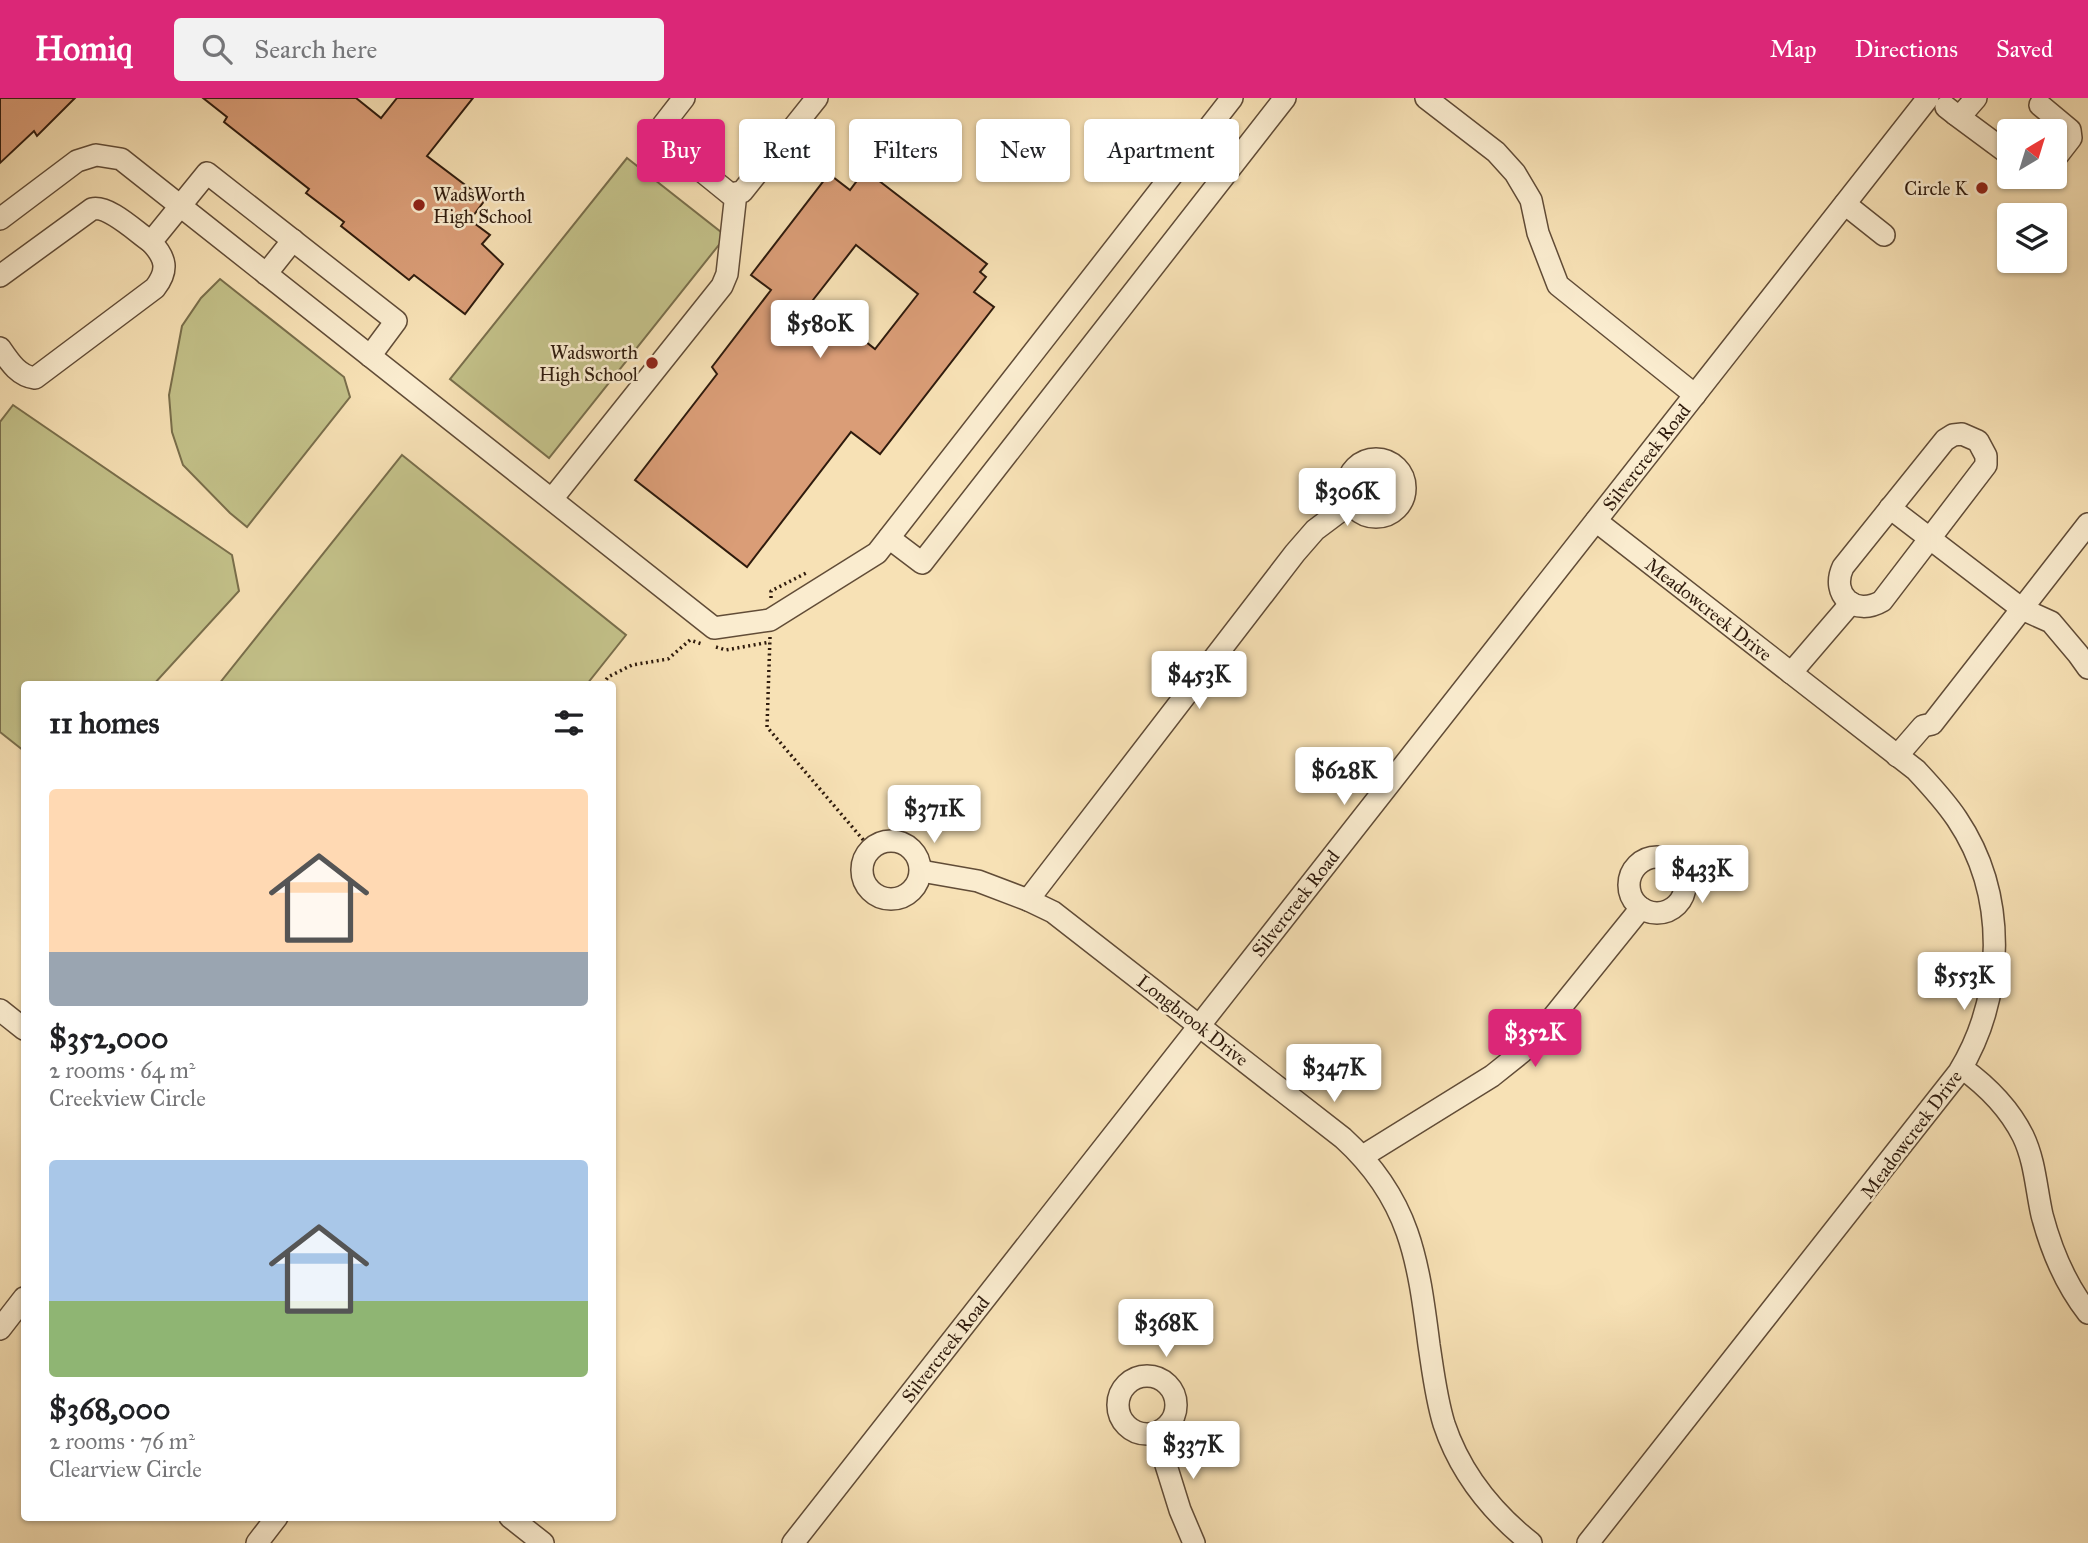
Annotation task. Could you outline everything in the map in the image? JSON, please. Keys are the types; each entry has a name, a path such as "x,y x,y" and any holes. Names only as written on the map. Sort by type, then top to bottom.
{"street":[{"path":"684,98 663,125 661,138 730,194 742,192 817,98"},
{"path":"0,219 77,161 96,155 121,159 714,628 770,620 877,553 1232,98"},
{"path":"889,538 922,563 1285,98"},
{"path":"1426,98 1496,152 1515,173 1531,201 1538,233 1558,285 1695,396"},
{"path":"1931,98 1997,146"},
{"name":"Silvercreek Road","path":"793,1543 1931,98"},
{"path":"1955,114 1963,113 1976,98"},
{"path":"2039,100 2059,119"},
{"path":"2067,127 2071,138 2067,143"},
{"path":"151,242 207,173 396,321 370,356"},
{"path":"552,499 722,286 727,274 736,192"},
{"path":"1845,204 1884,235"},
{"path":"0,276 98,207 107,210 151,242 160,251 165,265 162,279 155,288 35,379 27,377 14,367 0,348"},
{"path":"266,274 293,240"},
{"path":"1962,434 1978,441 1986,456 1986,465 1881,601 1867,607 1851,603 1841,591 1840,575 1843,567 1890,508 1945,440 1962,434"},
{"path":"1028,900 1295,553 1315,530 1351,503"},
{"path":"1890,508 2022,609 2051,622 2088,668"},
{"name":"Meadowcreek Drive","path":"1588,1543 1962,1068 1975,1043 1986,1012 1993,976 1995,943 1992,910 1983,874 1959,821 1939,794 1903,760 1596,521"},
{"path":"1903,760 1923,726 1932,724 2088,524"},
{"path":"1791,673 1851,603"},
{"name":"Longbrook Drive","path":"921,871 978,881 1028,900 1062,919 1363,1156 1397,1208 1415,1252 1436,1391 1444,1424 1457,1454 1473,1483 1493,1509 1531,1543"},
{"path":"1363,1156 1492,1076 1522,1052 1641,908"},
{"path":"0,1010 21,1027"},
{"path":"1962,1068 1994,1094 2011,1115 2023,1137 2031,1158 2042,1213 2052,1245 2067,1280 2088,1313"},
{"path":"0,1329 21,1302"},
{"path":"1156,1433 1180,1510 1194,1543"},
{"path":"257,1543 274,1521"},
{"path":"515,1521 543,1543"}],"path":[{"path":"605,681 632,665 667,659 690,640 702,643"},
{"path":"714,647 726,650 770,642"}],"shaded area":[{"path":"627,158 637,166 637,182 657,182 726,236 549,458 450,379"},
{"path":"220,279 344,377 350,397 247,527 183,465 172,432 169,395 182,326 201,298"},
{"path":"13,405 232,555 239,591 157,681 21,681 21,749 0,732 0,422"},
{"path":"402,455 626,635 589,681 221,681"}],"building":[{"path":"0,98 75,98 37,136 34,131 0,163"},
{"name":"WadsWorth High School","path":"203,98 356,98 381,118 397,98 473,98 427,156 485,200 470,220 490,235 482,244 503,264 465,314 414,275 409,280 341,226 344,222 306,193 309,189 224,122 227,117"},
{"path":"835,179 850,190 856,182 881,182 987,264 980,272 986,277 974,292 994,307 880,454 851,432 747,567 635,480 717,374 712,367 771,290 751,275 823,182 835,182","holes":["856,245 918,294 875,349 813,300"]}],"place":[{"name":"Circle K","path":"1982,188"},
{"name":"WadsWorth High School","path":"419,205"},
{"name":"Wadsworth High School","path":"652,363"}]}
